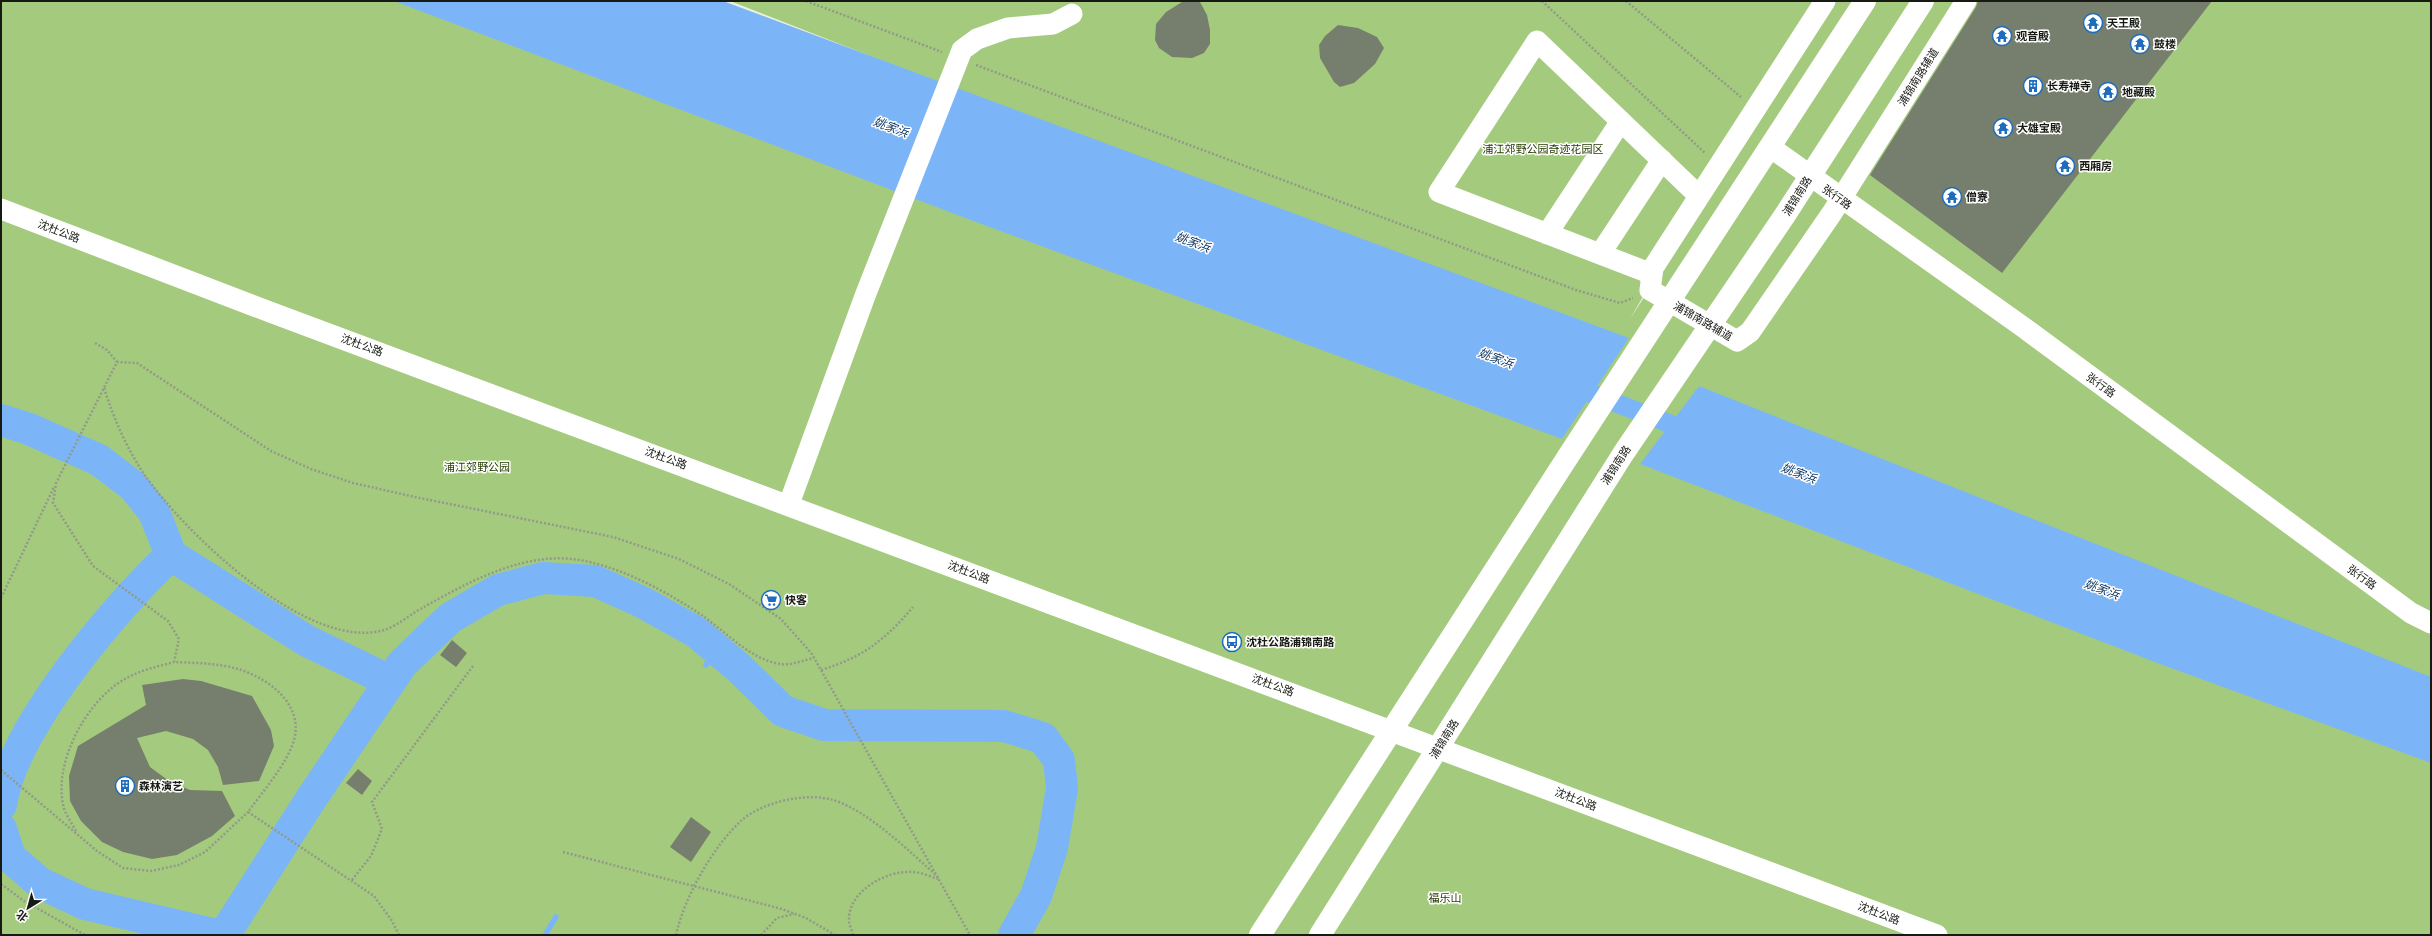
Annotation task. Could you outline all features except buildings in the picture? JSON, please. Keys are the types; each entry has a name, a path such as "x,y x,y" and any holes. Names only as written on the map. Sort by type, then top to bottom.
{"main road":[{"path":"1260,935 1569,455 1683,284 1865,1"},
{"name":"浦锦南路","path":"1320,935 1623,454 1809,177 1923,1"}],"street":[{"path":"1699,196 1537,41 1439,192 1600,254 1651,282 1653,268 1825,1"},
{"name":"浦锦南路辅道","path":"1651,282 1737,341 1750,332 1840,199 1966,1"},
{"path":"788,504 960,56 977,39 1008,28 1053,24 1072,14"},
{"path":"1547,234 1621,121"},
{"name":"张行路","path":"1770,147 1809,177 2023,327 2411,612 2431,623"},
{"path":"1600,254 1662,160"},
{"name":"沈杜公路","path":"1,209 270,312 1393,730 1937,935"}],"path":[{"path":"806,1 960,56 1576,290 1620,303 1651,282"},
{"path":"1542,1 1707,155"},
{"path":"1626,1 1755,109"},
{"path":"95,343 107,350 117,362 137,363 271,451 311,469 353,483 415,497 613,537 679,559 729,584 781,619 814,658 940,879 970,935"},
{"path":"1,598 66,462 117,362"},
{"path":"104,387 116,427 144,474 170,508 213,552 256,586 301,615 324,626 366,634 388,629 424,607 477,580 519,564 554,557 584,561 626,573 664,592 701,616 757,656 782,665 814,658"},
{"path":"56,483 53,503 93,566 148,608 168,621 179,639 174,662"},
{"path":"821,670 850,661 871,648 896,627 913,608"},
{"path":"1,770 97,851 123,868 151,871 179,865 205,852 248,812 277,772 294,740 296,721 289,702 267,683 238,669 174,662 143,670 124,679 108,691 78,730 67,754 60,784 63,805 77,833"},
{"path":"352,880 371,856 382,829 372,802 473,666"},
{"path":"676,935 679,920 695,886 714,854 729,833 743,819 786,799 811,796 834,800 868,820 906,848 940,879"},
{"path":"248,812 374,896 392,921 399,935"},
{"path":"563,852 695,886 795,914 806,918 835,935"},
{"path":"853,935 849,919 855,902 864,889 876,880 912,872 940,879"},
{"path":"1,884 35,908 85,935"},
{"path":"761,935 778,918 795,914"}],"green space":[{"name":"浦江郊野公园","path":"1,1 701,1 911,72 730,1 1817,1 1638,275 1645,293 1630,319 1836,1 2431,1 2431,935 1,935"}],"water":[{"path":"394,1 723,1 1629,338 1562,439 960,216"},
{"path":"1699,386 2431,677 2431,763 2160,664 1640,464"}],"waterway":[{"name":"姚家浜","path":"1569,385 1694,433"},
{"path":"1,420 29,429 99,460 133,486 154,512 171,555 307,641 390,681"},
{"path":"1,805 9,775 24,741 45,706 69,671 122,605 171,555"},
{"path":"224,935 311,799 402,664 450,618 498,590 543,578 595,581 642,602 696,632 739,668 783,711 824,725 1004,726 1043,738 1059,760 1062,788 1052,848 1036,896 1014,935"},
{"path":"706,665 715,648"},
{"path":"1,829 10,857 40,883 85,904 217,935"},
{"path":"545,935 556,917"}],"place":[{"name":"天王殿","path":"2093,23"},
{"name":"观音殿","path":"2002,36"},
{"name":"鼓楼","path":"2140,44"},
{"name":"长寿禅寺","path":"2033,86"},
{"name":"地藏殿","path":"2108,92"},
{"name":"大雄宝殿","path":"2003,128"},
{"name":"西厢房","path":"2065,166"},
{"name":"僧寮","path":"1952,197"},
{"name":"快客","path":"771,600"},
{"name":"沈杜公路浦锦南路","path":"1232,642"},
{"name":"森林演艺","path":"125,786"}],"park label":[{"name":"浦江郊野公园奇迹花园区","path":"1543,149"},
{"name":"福乐山","path":"1445,898"}]}
